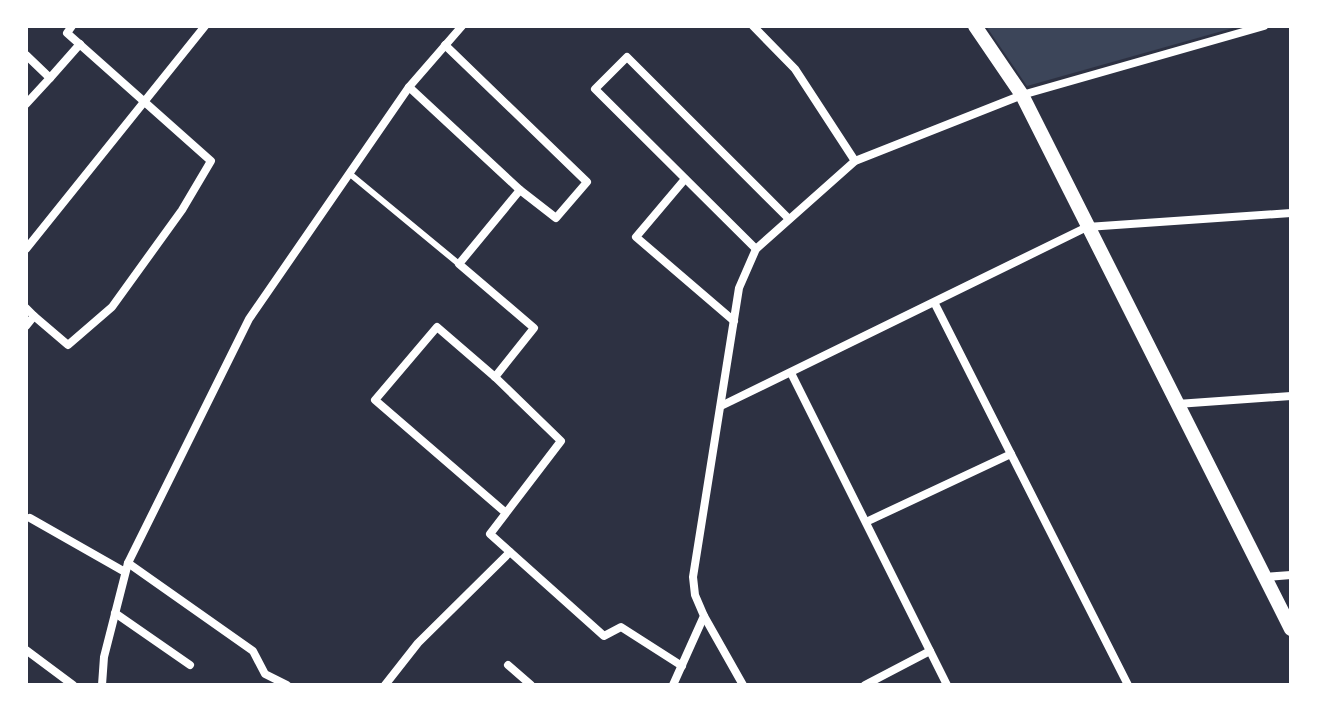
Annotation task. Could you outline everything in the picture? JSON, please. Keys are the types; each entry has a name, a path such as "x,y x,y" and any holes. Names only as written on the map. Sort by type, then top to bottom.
{"street":[{"path":"26,308 68,345 112,307 182,210 211,161 67,33 72,26"},
{"path":"26,249 205,26"},
{"path":"102,685 104,657 126,567 249,319 409,87 462,26"},
{"path":"753,26 795,69 855,161"},
{"path":"975,26 1022,95 1291,629"},
{"path":"743,685 704,616 695,595 693,577 723,405 739,288 756,249 855,161 1022,95 1264,26"},
{"path":"26,104 80,44"},
{"path":"409,87 520,190 556,218 587,182 445,45"},
{"path":"26,55 50,78"},
{"path":"756,249 595,89 627,57 789,219"},
{"path":"685,179 636,237 734,321"},
{"path":"495,377 534,328 459,264 520,190"},
{"path":"723,405 1087,227 1291,213"},
{"path":"935,304 1128,685"},
{"path":"26,326 34,316"},
{"path":"506,513 375,400 437,327 495,377 561,441 490,534 604,636 621,627 682,666"},
{"path":"791,373 947,685"},
{"path":"1177,404 1291,396"},
{"path":"866,522 1011,454"},
{"path":"30,518 126,567 253,651 265,674 287,685"},
{"path":"385,685 418,643 510,552"},
{"path":"1265,577 1291,575"},
{"path":"115,613 190,665"},
{"path":"673,685 704,616"},
{"path":"26,650 73,685"},
{"path":"865,685 930,651"},
{"path":"508,665 531,685"}],"lane":[{"path":"350,174 459,264"}],"shaded area":[{"path":"986,26 1240,26 1027,86"}]}
